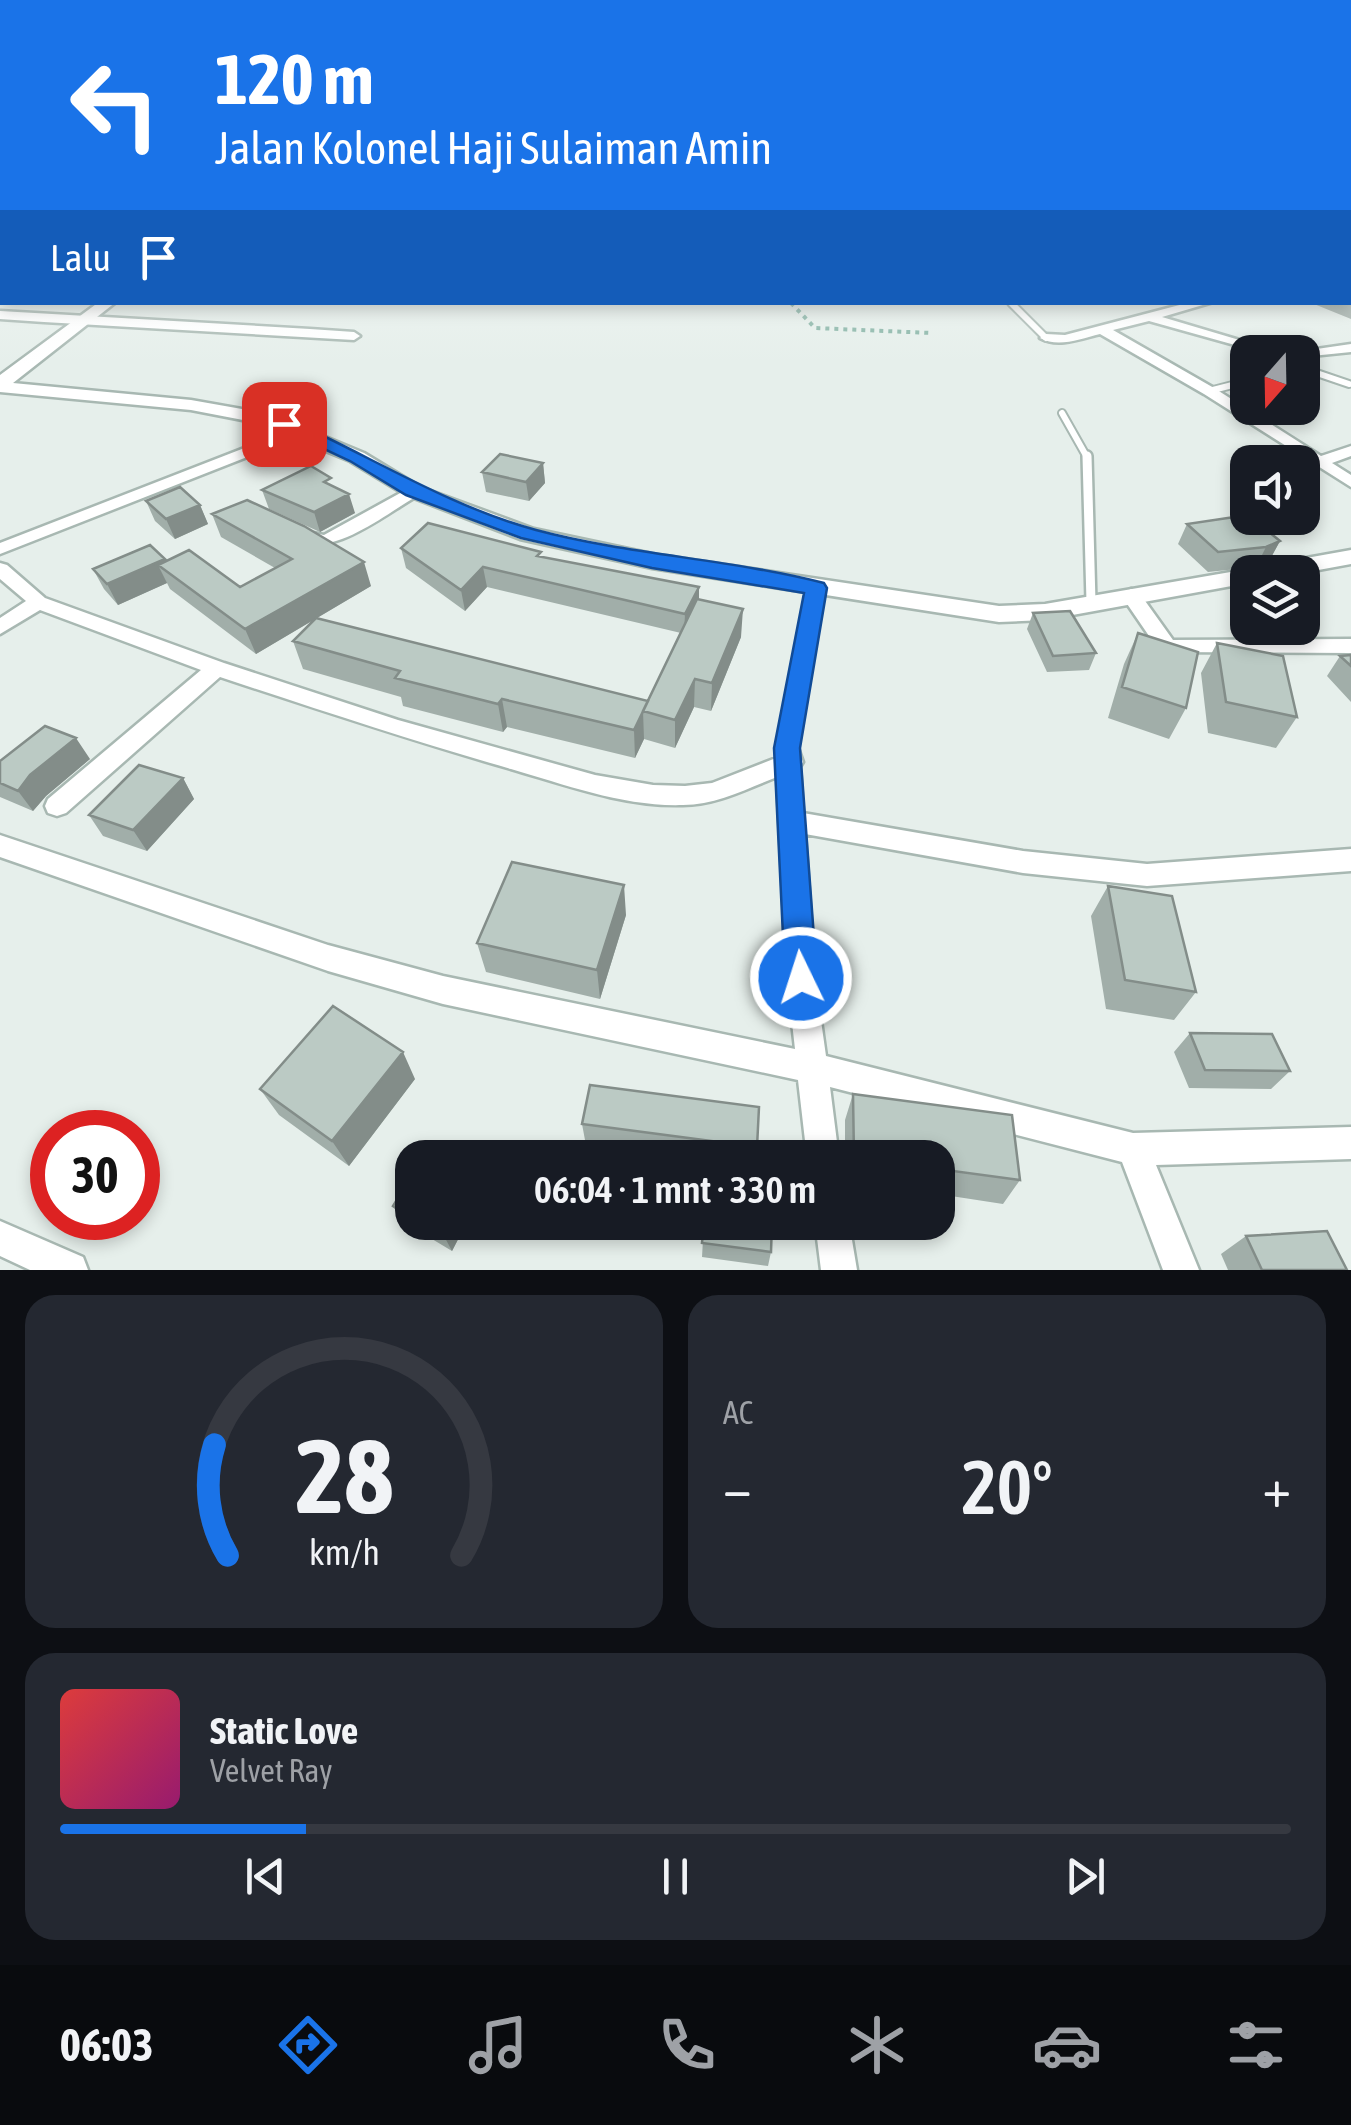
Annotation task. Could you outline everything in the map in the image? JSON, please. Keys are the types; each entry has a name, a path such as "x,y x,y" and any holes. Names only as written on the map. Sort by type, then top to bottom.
{"street":[{"path":"104,305 2,381 11,390 191,405 263,418 357,457 413,491 528,534 652,561 816,588 994,614 1045,612 1230,579"},
{"path":"1046,338 1065,339 1195,305"},
{"path":"0,314 79,322 206,323 354,336"},
{"path":"1149,317 1230,340"},
{"path":"1102,329 1293,445"},
{"path":"1320,351 1351,348"},
{"path":"0,549 301,431"},
{"path":"1320,462 1351,451"},
{"path":"1320,462 1351,482"},
{"path":"286,527 314,542 324,542 413,491"},
{"path":"1320,563 1351,557"},
{"path":"0,569 38,602 217,668 395,727 595,784 653,795 714,792 791,762"},
{"path":"816,588 787,748 810,1067 820,1140"},
{"path":"1132,595 1166,646 1351,646"},
{"path":"0,627 38,602"},
{"path":"58,806 217,668"},
{"path":"790,821 1023,862 1132,874 1351,860"},
{"path":"0,846 328,958 443,990 810,1067 1133,1150 1351,1144"},
{"path":"1133,1150 1182,1270"},
{"path":"0,1238 70,1270"},
{"path":"835,1240 839,1270"}],"lane":[{"path":"1013,305 1046,338"},
{"path":"1320,374 1350,384"},
{"path":"1209,391 1230,386"},
{"path":"1062,413 1090,462 1091,602"}],"path":[{"path":"793,305 815,328 932,333"}],"building":[{"path":"500,454 543,463 526,482 482,472"},
{"path":"311,466 331,478 324,482 349,494 314,512 262,490"},
{"path":"180,487 200,505 166,519 146,501"},
{"path":"247,500 304,526 364,562 245,629 158,565 189,550 240,587 292,559 212,514"},
{"path":"1230,518 1230,535 1273,535 1280,541 1266,547 1218,552 1187,524"},
{"path":"428,523 541,552 537,556 699,587 685,614 483,567 461,590 401,548"},
{"path":"150,545 165,559 107,584 93,569"},
{"path":"697,599 743,609 712,683 695,679 675,720 643,711"},
{"path":"1070,611 1096,653 1053,656 1033,613"},
{"path":"316,618 648,701 634,730 502,699 498,704 395,678 400,671 293,641"},
{"path":"1138,633 1198,652 1186,708 1122,687"},
{"path":"1217,643 1283,656 1297,717 1226,702"},
{"path":"45,726 76,738 30,775 18,791 0,783 0,761"},
{"path":"139,765 183,778 133,830 89,815"},
{"path":"512,862 624,885 597,970 477,943"},
{"path":"1108,886 1172,896 1196,992 1125,980"},
{"path":"333,1006 403,1052 332,1141 260,1089"},
{"path":"1190,1033 1272,1034 1290,1071 1205,1070"},
{"path":"590,1085 759,1107 757,1140 704,1140 582,1124"},
{"path":"853,1094 1012,1115 1020,1180 955,1171 955,1140 854,1140"},
{"path":"1327,1231 1347,1270 1262,1270 1246,1236"},
{"path":"771,1240 771,1252 702,1243"}],"route":[{"path":"284,424 357,457 413,491 528,534 652,561 816,588 787,748 791,762 790,821 801,978"}]}
